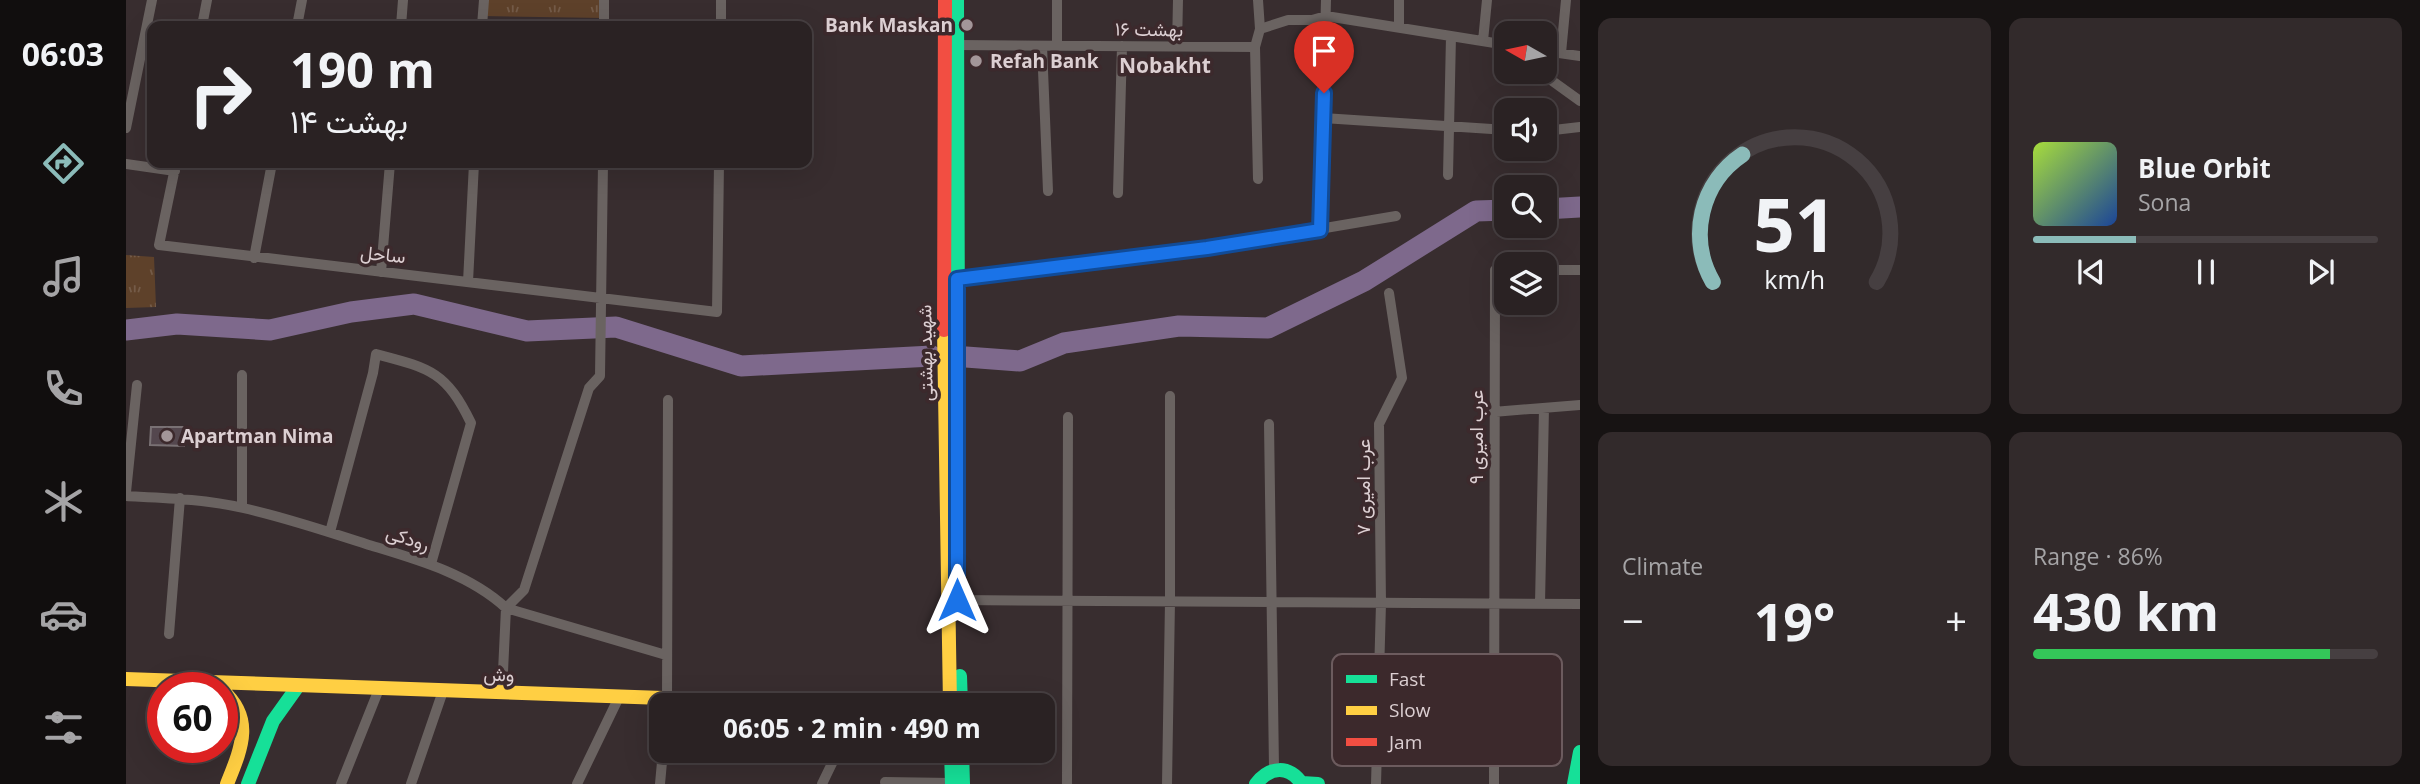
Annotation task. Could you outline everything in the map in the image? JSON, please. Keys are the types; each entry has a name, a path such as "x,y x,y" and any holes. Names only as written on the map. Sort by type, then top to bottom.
{"main road":[{"name":"شهید بهشتی","path":"945,0 943,279 950,693"},
{"name":"شهید بهشتی","path":"957,0 957,600 961,693"},
{"name":"وش","path":"126,679 147,681"},
{"name":"وش","path":"238,686 649,700"},
{"path":"248,784 273,721 298,686"},
{"path":"238,706 241,710 243,733 238,749"},
{"path":"1574,784 1579,760"},
{"path":"227,784 234,763"},
{"path":"953,763 956,784"},
{"path":"956,784 960,763"},
{"path":"1256,784 1261,775 1275,768 1289,770 1302,783 1318,784"}],"street":[{"path":"148,21 152,0"},
{"path":"203,21 207,0"},
{"path":"298,21 302,0"},
{"path":"401,21 403,0"},
{"path":"482,21 484,0"},
{"path":"604,0 604,21"},
{"path":"721,0 721,21"},
{"path":"1056,45 1057,0"},
{"path":"1177,46 1178,0"},
{"path":"1258,0 1260,29 1255,47 1258,179"},
{"path":"1320,230 1326,0"},
{"path":"1399,0 1399,27"},
{"path":"1483,41 1487,0"},
{"path":"1561,53 1566,0"},
{"path":"1260,29 1288,20 1312,20 1326,16 1494,42"},
{"path":"126,128 147,25"},
{"path":"1448,175 1451,36"},
{"name":"۱۶ بهشت","path":"957,45 1255,47"},
{"path":"1042,46 1048,191"},
{"path":"1118,192 1122,46"},
{"path":"1558,53 1580,56"},
{"path":"1556,84 1580,101"},
{"path":"1323,118 1494,129"},
{"path":"1557,130 1580,127"},
{"path":"126,164 147,165"},
{"name":"ساحل","path":"175,168 159,245 717,312 719,168"},
{"path":"254,258 271,168"},
{"path":"381,272 390,168"},
{"path":"468,282 474,168"},
{"path":"502,693 506,608 524,590 589,388 600,376 603,168"},
{"path":"957,279 1207,248 1396,216"},
{"path":"1557,270 1580,270"},
{"name":"۷ عرب امیری","path":"1380,654 1380,424 1402,378 1389,293"},
{"name":"۹ عرب امیری","path":"1494,315 1494,654"},
{"path":"330,532 376,354 414,364 440,377 458,396 471,423 431,564"},
{"path":"242,375 242,508"},
{"path":"126,494 136,384"},
{"path":"1167,784 1170,396"},
{"path":"667,693 668,400"},
{"path":"1493,412 1580,405"},
{"path":"1540,604 1544,408"},
{"path":"1067,784 1068,417"},
{"path":"1269,424 1275,768"},
{"name":"رودکی","path":"126,494 180,498 242,508 330,532 431,564 493,596 506,608 666,654"},
{"path":"169,634 180,498"},
{"path":"957,600 1580,604"},
{"path":"341,784 379,689"},
{"path":"411,784 443,691"},
{"path":"578,784 619,697"},
{"path":"660,784 662,763"},
{"path":"821,784 832,763"},
{"name":"۷ عرب امیری","path":"1376,766 1376,784"},
{"name":"۹ عرب امیری","path":"1494,766 1494,784"},
{"path":"885,782 956,784"}],"green space":[{"path":"484,0 604,0 604,18 483,16"},
{"path":"126,255 154,257 156,307 126,308"}],"building":[{"name":"Apartman Nima","path":"151,427 185,427 184,446 150,445"}],"waterway":[{"path":"1557,208 1580,207"},
{"path":"966,357 1020,361 1064,343 1179,326 1268,328 1364,281 1476,211 1494,210"},
{"path":"126,330 177,324 270,330 351,312 414,304 527,331 616,327 741,366 932,356"}],"traffic: fast":[{"path":"957,0 958,353"},
{"path":"960,676 961,693"},
{"path":"248,784 273,721 298,686"},
{"path":"1574,784 1580,752"},
{"path":"951,763 952,784"},
{"path":"962,763 963,784"},
{"path":"1256,784 1267,774 1279,770 1291,773 1302,784"},
{"path":"1302,783 1318,784"}],"traffic: slow":[{"path":"944,330 950,693"},
{"path":"958,353 958,612"},
{"path":"126,679 147,680"},
{"path":"238,683 649,698"},
{"path":"238,710 242,723 238,755"},
{"path":"227,784 235,763"}],"traffic: jam":[{"path":"944,330 945,0"}],"place":[{"name":"Bank Maskan","path":"967,25"},
{"name":"Refah Bank","path":"976,61"},
{"name":"Apartman Nima","path":"167,436"}],"district":[{"name":"Nobakht","path":"1165,66"}],"route":[{"path":"957,600 957,279 1207,248 1320,230 1324,93"}]}
